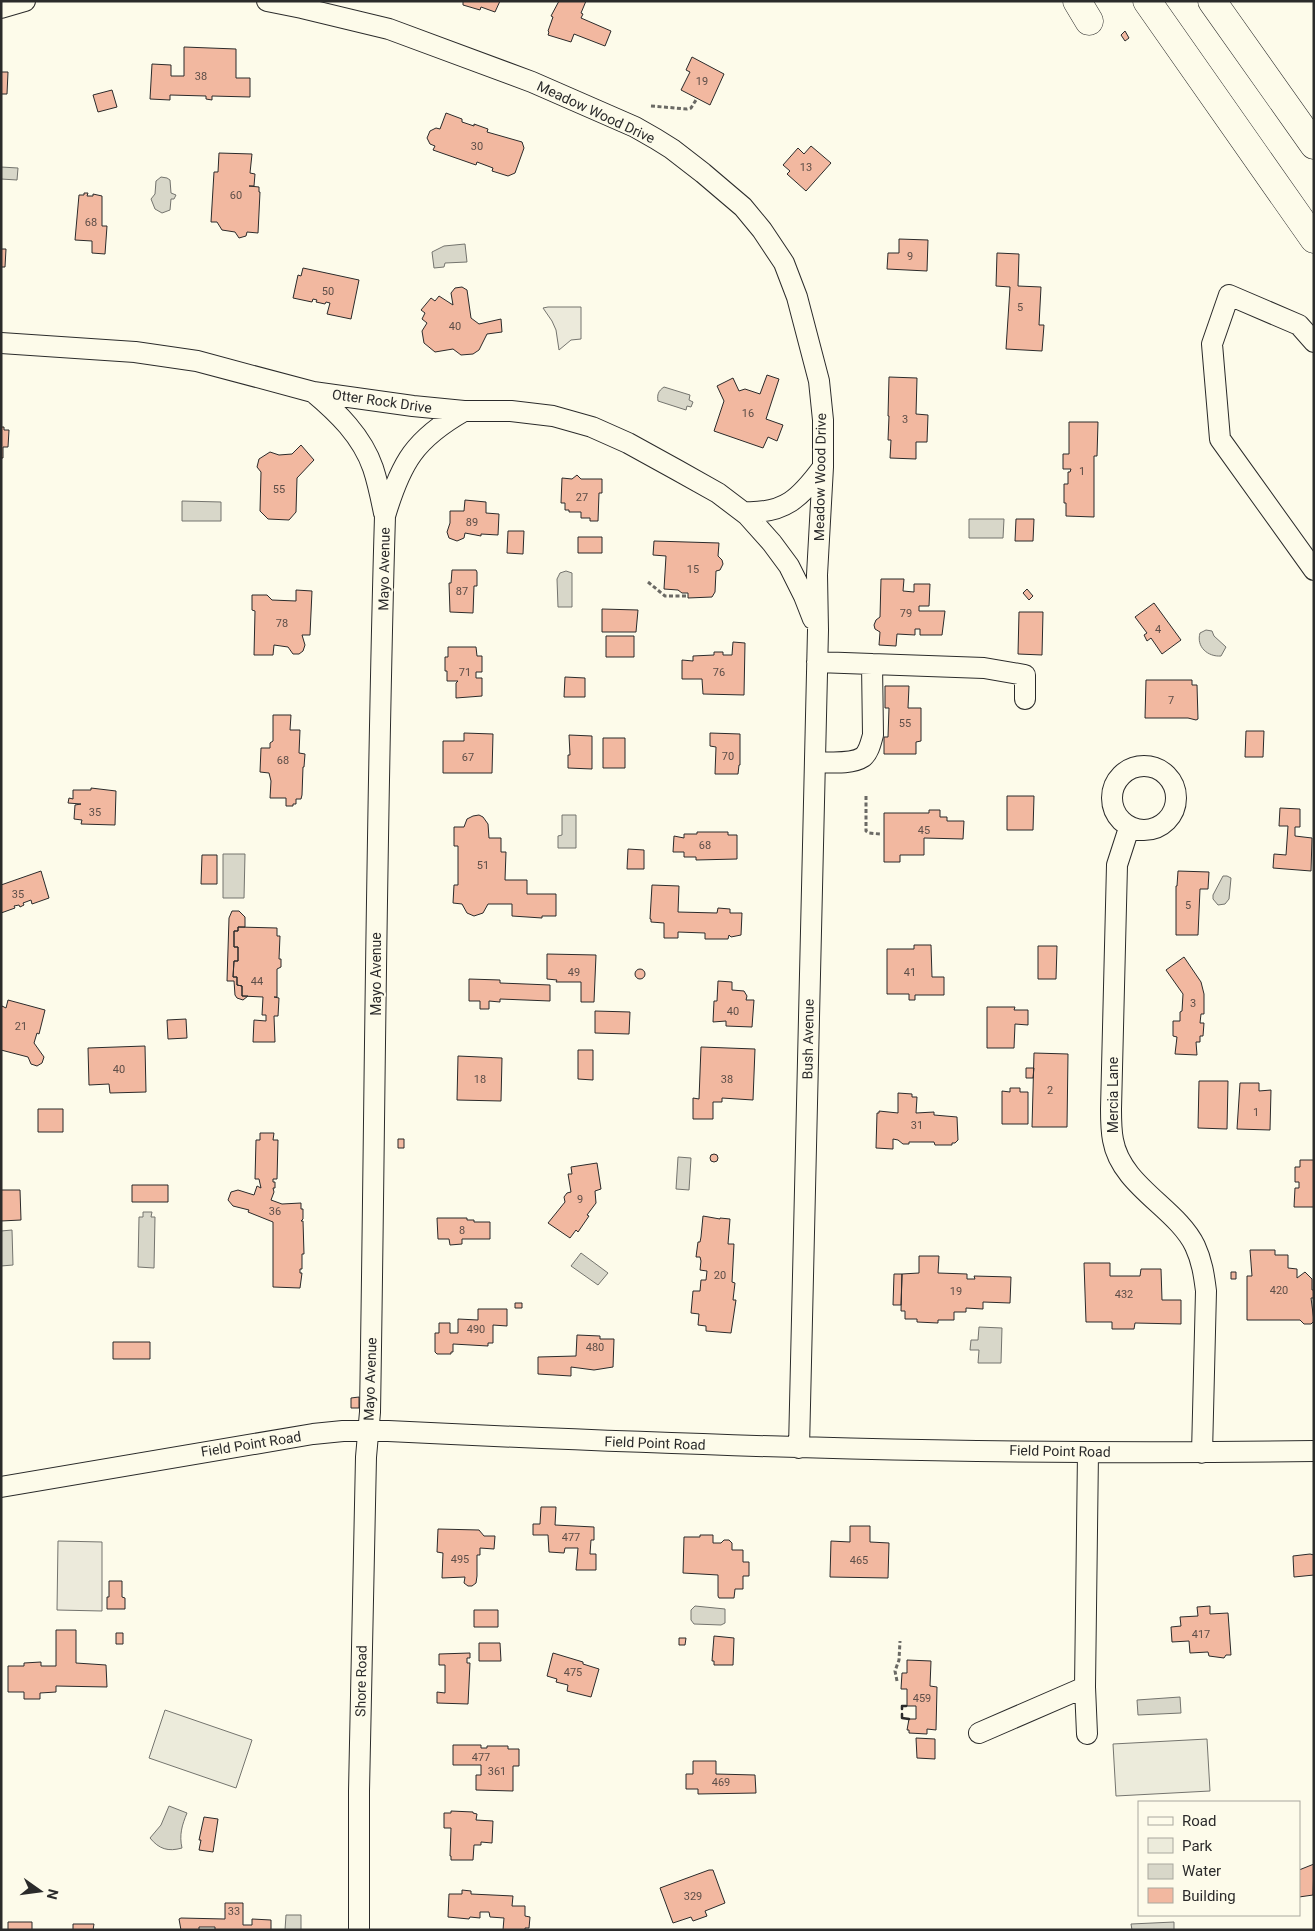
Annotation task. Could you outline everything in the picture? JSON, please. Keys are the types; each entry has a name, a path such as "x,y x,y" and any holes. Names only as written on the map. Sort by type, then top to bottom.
{"highway":[{"path":"1147,1 1314,239"},
{"path":"1212,1 1314,146"}],"street":[{"path":"1,8 25,1"},
{"name":"Meadow Wood Drive","path":"267,1 389,29 532,82 635,127 672,149 743,207 762,230 784,263 798,297 819,381 823,420 823,467 816,575 818,630"},
{"path":"1314,342 1299,325 1229,294 1212,344 1220,439 1314,570"},
{"name":"Otter Rock Drive","path":"1,343 135,352 197,361 313,392 464,411 511,410 553,416 592,427 628,443 718,494 744,512 772,543 789,566 818,630"},
{"name":"Mayo Avenue","path":"313,392 350,427 361,444 372,466 385,516"},
{"name":"Mayo Avenue","path":"368,1432 370,1412 375,1112 376,894 385,516 391,494 412,453 426,436 440,424 464,411"},
{"path":"744,512 770,511 782,507 807,490 823,467"},
{"name":"Bush Avenue","path":"799,1448 818,630"},
{"path":"817,662 984,668 1025,675 1025,699"},
{"path":"815,762 850,760 863,756 870,746 873,735 872,664"},
{"name":"Mercia Lane","path":"1129,828 1117,865 1111,1109 1113,1141 1123,1164 1136,1182 1178,1223 1194,1244 1203,1267 1206,1291 1202,1453"},
{"name":"Field Point Road","path":"1,1487 313,1434 343,1431 799,1448 1202,1453 1314,1451"},
{"name":"Shore Road","path":"359,1930 359,1791 368,1432"},
{"path":"1087,1734 1085,1687 1088,1452"},
{"path":"979,1733 1085,1687"}],"path":[{"path":"651,106 687,109 691,108 696,100"},
{"path":"648,582 665,596 687,596"},
{"path":"866,796 866,831 880,834"},
{"path":"897,1680 895,1671 899,1660 900,1641"}],"green space":[{"path":"165,1710 252,1740 236,1788 149,1758"},
{"path":"1207,1739 1210,1791 1116,1796 1113,1744"}],"shaded area":[{"path":"581,307 581,339 571,340 559,350 556,330 543,308"},
{"path":"58,1541 102,1542 102,1611 57,1610"}],"water":[{"path":"1,167 18,168 17,180 1,179"},
{"path":"161,177 170,180 171,193 176,195 174,199 171,199 170,210 162,213 155,209 151,199 155,194 156,181"},
{"path":"465,244 467,262 445,263 444,267 434,268 432,252 444,246"},
{"path":"664,387 690,395 689,400 693,402 691,407 687,406 686,410 658,401 658,393"},
{"path":"182,501 221,502 221,521 182,521"},
{"path":"969,519 1004,519 1003,538 969,538"},
{"path":"566,571 572,573 572,607 558,607 557,579 560,573"},
{"path":"1206,630 1212,631 1214,636 1226,647 1221,656 1212,655 1201,647 1200,633"},
{"path":"562,815 576,815 576,848 558,848 558,836 562,835"},
{"path":"223,854 245,854 244,898 223,898"},
{"path":"1223,876 1231,878 1229,899 1225,904 1218,905 1213,899 1213,895"},
{"path":"678,1157 691,1158 689,1190 676,1189"},
{"path":"143,1212 152,1212 151,1217 155,1217 154,1268 138,1267 139,1217 143,1217"},
{"path":"12,1230 13,1265 1,1266 1,1231"},
{"path":"581,1253 608,1273 598,1285 571,1266"},
{"path":"979,1327 1002,1328 1001,1363 978,1363 979,1350 970,1350 971,1340 978,1340"},
{"path":"695,1606 725,1609 725,1623 721,1625 694,1624 691,1620 691,1610"},
{"path":"1180,1697 1181,1713 1138,1715 1137,1700"},
{"path":"169,1806 187,1813 182,1830 182,1848 172,1850 164,1849 150,1838 161,1825"},
{"path":"286,1915 301,1915 301,1930 285,1930"},
{"path":"1174,1922 1174,1930 1132,1930 1131,1924"}],"building":[{"path":"463,1 500,1 495,12 481,7 480,10 463,5"},
{"path":"559,1 586,1 581,18 611,31 605,46 574,34 571,42 548,35 553,17 551,16"},
{"path":"1125,31 1129,38 1125,41 1121,35"},
{"path":"184,47 236,49 236,78 250,78 250,97 212,96 212,100 206,99 206,96 170,95 170,100 150,99 152,64 171,65 171,76 184,76"},
{"path":"692,57 724,74 710,105 681,90 690,72 686,70"},
{"path":"1,72 8,72 7,94 1,94"},
{"path":"112,90 117,107 98,112 93,95"},
{"path":"446,113 462,119 462,122 488,129 487,132 522,142 524,148 515,173 508,176 492,171 493,168 477,162 476,165 433,150 435,146 430,144 427,138 430,131 436,128 440,129"},
{"path":"811,146 831,163 806,191 787,174 790,171 783,165 798,148 804,154"},
{"path":"219,153 252,154 250,173 255,174 254,186 249,186 259,187 260,192 258,233 247,232 246,236 239,238 235,232 222,230 217,222 211,222 214,172 218,172"},
{"path":"84,193 88,193 87,196 93,196 93,194 102,196 102,226 107,226 105,254 92,253 92,241 75,240 79,195 84,195"},
{"path":"899,239 928,240 927,271 887,269 888,253 899,253"},
{"path":"1,249 6,249 5,267 1,267"},
{"path":"997,253 1019,254 1018,286 1041,287 1039,325 1044,325 1042,351 1006,349 1010,287 996,286"},
{"path":"303,268 359,280 351,319 327,314 330,303 316,302 317,300 313,299 312,302 293,298 298,275 301,276"},
{"path":"462,287 467,290 471,318 479,324 501,319 502,332 487,334 479,350 473,354 461,355 453,349 435,352 424,343 422,331 427,323 422,319 425,313 421,310 431,298 435,301 439,296 453,305 451,293 455,288"},
{"path":"767,375 779,379 766,419 783,425 777,441 768,437 763,448 714,431 724,401 717,386 733,378 739,391 745,389 760,394"},
{"path":"889,377 917,378 916,414 928,415 927,442 916,442 916,459 890,458 891,440 888,440"},
{"path":"1069,422 1098,422 1097,456 1094,456 1094,517 1066,516 1064,484 1068,484 1068,472 1071,469 1063,469 1063,454 1069,454"},
{"path":"1,427 4,427 4,430 9,430 8,447 3,447 3,458 1,458"},
{"path":"301,445 314,460 297,478 296,512 289,520 268,519 260,511 261,472 257,467 259,459 270,452 279,455 292,454"},
{"path":"577,475 581,479 602,479 602,493 599,493 598,521 590,521 590,518 581,518 581,512 569,512 569,510 565,510 565,503 561,503 562,478 572,479"},
{"path":"465,500 486,502 486,513 499,514 498,535 481,534 481,536 465,533 464,538 457,541 449,538 447,532 450,523 450,511 464,511"},
{"path":"1016,519 1034,519 1033,541 1015,541"},
{"path":"508,531 524,531 523,554 507,553"},
{"path":"578,537 602,537 602,553 578,553"},
{"path":"654,541 719,543 718,556 723,564 720,570 716,571 715,592 712,597 688,598 688,593 664,589 666,556 653,555"},
{"path":"452,570 476,570 477,572 477,586 474,586 473,613 450,612 449,583 451,583"},
{"path":"881,579 904,579 903,591 914,592 914,584 930,584 929,606 919,606 919,611 945,611 942,635 920,635 920,629 915,629 915,635 897,634 896,646 879,645 880,632 875,629 874,625 880,617"},
{"path":"1027,589 1033,596 1029,600 1023,593"},
{"path":"296,590 312,591 310,635 302,635 305,645 303,651 299,654 293,654 288,647 274,645 273,655 254,655 255,611 252,610 252,595 267,595 272,600 296,601"},
{"path":"1154,603 1181,640 1162,654 1151,638 1147,641 1144,635 1147,633 1135,617"},
{"path":"602,609 638,610 636,632 602,632"},
{"path":"1019,612 1043,612 1042,655 1018,654"},
{"path":"606,636 634,636 634,657 606,657"},
{"path":"733,642 745,643 744,695 703,694 702,679 682,679 682,660 693,661 693,656 714,655 714,652 732,655"},
{"path":"448,647 476,647 477,656 482,656 482,672 476,672 476,678 482,678 482,696 456,698 456,683 458,681 447,681 447,671 445,671 445,657 448,657"},
{"path":"565,677 585,678 585,697 564,697"},
{"path":"1146,680 1192,680 1192,685 1197,685 1198,719 1145,718"},
{"path":"885,686 909,686 908,708 921,708 921,741 916,742 916,754 884,754 884,737 888,737 889,708 885,708"},
{"path":"273,715 291,715 290,730 300,730 299,753 305,754 302,795 301,799 296,799 296,804 293,804 293,806 286,806 286,798 270,798 271,781 269,773 260,772 261,748 270,748 270,743 273,741"},
{"path":"1246,731 1264,731 1263,757 1245,757"},
{"path":"464,733 493,734 492,773 443,773 443,741 464,741"},
{"path":"710,733 740,734 740,765 738,774 715,774 716,747 710,746"},
{"path":"569,735 592,736 592,769 568,768 568,755 570,755"},
{"path":"603,738 625,738 625,768 603,768"},
{"path":"91,788 116,791 115,825 81,824 82,820 74,819 75,805 81,804 68,803 69,798 73,799 73,790 91,790"},
{"path":"1007,796 1034,796 1033,830 1007,830"},
{"path":"1280,808 1300,809 1300,827 1295,827 1295,836 1312,838 1311,871 1273,868 1274,854 1286,855 1288,826 1279,826"},
{"path":"929,810 940,810 940,817 947,817 947,821 964,821 963,839 924,838 924,855 900,855 900,862 884,862 884,813 929,813"},
{"path":"479,815 488,824 489,838 501,838 501,852 506,852 505,880 527,880 527,894 556,894 556,916 542,916 542,918 512,916 512,904 488,904 483,913 474,916 467,913 462,904 453,903 454,885 458,885 458,846 454,846 454,827 464,827 467,819"},
{"path":"697,832 728,832 728,835 737,835 737,859 696,860 696,857 684,857 684,852 673,852 674,836 684,838 684,834 697,834"},
{"path":"628,849 644,850 644,869 627,869"},
{"path":"202,855 217,855 217,884 201,884"},
{"path":"41,871 49,898 32,904 31,900 23,903 24,905 20,907 19,905 14,906 15,908 1,913 1,885"},
{"path":"1178,871 1209,872 1208,889 1200,889 1198,935 1176,935 1176,886"},
{"path":"652,885 679,886 678,912 717,913 718,908 730,909 730,913 742,913 741,935 731,937 729,935 728,939 705,939 705,933 678,932 678,938 664,938 664,923 651,922 650,919"},
{"path":"232,911 239,911 245,917 245,927 238,927 238,931 234,931 234,947 238,947 238,961 234,961 233,977 237,977 237,985 242,986 242,996 248,996 243,1000 235,995 234,981 227,981 229,918"},
{"path":"238,927 277,928 277,936 280,936 279,959 281,959 281,967 277,969 277,997 274,997 279,998 278,1016 274,1016 275,1042 253,1042 254,1020 266,1021 266,1015 262,1015 263,997 242,996 242,986 237,985 237,977 233,977 234,961 238,961 238,947 234,947 234,931 238,931"},
{"path":"914,945 931,945 932,977 944,977 944,995 915,995 915,1000 909,1000 909,994 887,994 887,949 914,949"},
{"path":"1038,946 1057,946 1056,979 1038,979"},
{"path":"547,954 596,955 594,1002 581,1002 581,982 556,982 557,980 547,979"},
{"path":"1184,957 1201,982 1204,994 1204,1014 1201,1014 1200,1023 1204,1023 1203,1036 1200,1036 1200,1042 1196,1042 1197,1055 1175,1054 1177,1037 1173,1036 1173,1021 1180,1021 1183,994 1166,970"},
{"path":"640,969 645,974 640,979 635,974"},
{"path":"469,979 500,980 500,983 550,985 550,1001 500,999 500,1002 489,1001 489,1009 480,1009 480,1001 469,1001"},
{"path":"718,981 732,982 732,990 744,991 747,996 746,1000 754,1000 752,1027 726,1026 726,1021 713,1022 714,1001 717,1001"},
{"path":"8,1000 45,1010 39,1034 37,1033 34,1043 44,1057 42,1063 37,1066 31,1064 28,1057 1,1050 1,1009 2,1006 6,1008"},
{"path":"987,1007 1015,1007 1014,1010 1028,1010 1028,1025 1015,1024 1014,1048 987,1048"},
{"path":"595,1011 630,1012 629,1034 595,1033"},
{"path":"186,1019 187,1038 168,1039 167,1020"},
{"path":"145,1046 146,1092 110,1093 109,1084 89,1085 88,1048"},
{"path":"701,1047 755,1049 753,1100 722,1098 722,1102 713,1102 713,1119 693,1119 693,1098 699,1099"},
{"path":"578,1050 593,1050 593,1080 578,1079"},
{"path":"1034,1053 1068,1054 1067,1127 1032,1127"},
{"path":"458,1056 502,1058 501,1101 457,1100"},
{"path":"1026,1068 1034,1068 1033,1078 1026,1078"},
{"path":"1199,1081 1228,1081 1227,1129 1198,1128"},
{"path":"1240,1083 1259,1083 1259,1091 1271,1090 1270,1130 1237,1129"},
{"path":"1010,1088 1020,1088 1020,1092 1028,1092 1028,1124 1002,1124 1002,1091 1010,1092"},
{"path":"898,1093 912,1094 912,1097 917,1097 916,1113 934,1112 934,1115 957,1117 958,1140 952,1143 952,1145 935,1145 934,1142 909,1142 909,1144 903,1144 893,1139 893,1149 876,1148 877,1113 879,1111 898,1113"},
{"path":"38,1109 63,1109 63,1132 38,1132"},
{"path":"260,1133 274,1133 273,1140 278,1140 277,1179 273,1179 275,1188 273,1188 274,1192 271,1200 282,1204 301,1203 301,1209 303,1209 303,1219 301,1221 303,1221 304,1254 302,1254 302,1269 300,1269 300,1273 302,1273 300,1288 273,1287 273,1222 248,1212 249,1210 233,1206 228,1200 231,1192 238,1190 254,1195 257,1186 261,1188 259,1179 255,1179 256,1140 260,1140"},
{"path":"398,1139 404,1139 404,1148 398,1148"},
{"path":"714,1154 718,1158 714,1162 710,1158"},
{"path":"1300,1160 1314,1160 1314,1207 1294,1207 1295,1188 1299,1188 1299,1182 1295,1182 1295,1167 1300,1167"},
{"path":"597,1163 601,1189 595,1191 596,1203 578,1232 576,1230 570,1238 548,1223 565,1202 564,1197 567,1193 571,1192 568,1174 572,1174 571,1167"},
{"path":"132,1185 168,1185 168,1202 132,1202"},
{"path":"1,1190 20,1190 21,1220 1,1221"},
{"path":"703,1216 730,1219 728,1244 734,1244 732,1282 735,1283 733,1300 736,1300 731,1333 706,1331 706,1326 698,1325 699,1314 691,1313 693,1291 700,1291 701,1280 706,1280 707,1271 700,1270 700,1257 696,1257 698,1242 700,1242 701,1237"},
{"path":"437,1218 467,1218 467,1220 474,1220 474,1222 490,1222 490,1239 462,1239 462,1244 450,1245 449,1239 438,1239"},
{"path":"1250,1250 1275,1250 1275,1255 1288,1255 1288,1268 1297,1269 1297,1278 1305,1272 1312,1279 1314,1298 1311,1298 1314,1321 1311,1324 1304,1324 1300,1320 1247,1320 1247,1276 1252,1276"},
{"path":"919,1256 939,1256 938,1273 967,1274 967,1279 975,1279 974,1276 1011,1277 1010,1303 983,1302 983,1309 966,1308 966,1312 954,1312 954,1320 938,1320 938,1323 917,1322 917,1319 905,1319 905,1311 901,1311 902,1274 919,1273"},
{"path":"1084,1263 1110,1263 1110,1276 1140,1276 1141,1269 1161,1269 1162,1300 1181,1300 1181,1324 1135,1323 1134,1329 1112,1329 1112,1322 1086,1322"},
{"path":"1231,1272 1236,1272 1236,1279 1231,1279"},
{"path":"894,1274 902,1274 901,1305 893,1305"},
{"path":"515,1303 522,1303 522,1308 515,1308"},
{"path":"478,1309 507,1309 507,1326 493,1325 493,1343 488,1343 488,1346 453,1344 453,1352 451,1354 437,1354 435,1352 435,1333 439,1333 439,1323 450,1323 450,1333 458,1333 458,1319 478,1320"},
{"path":"577,1335 600,1336 600,1339 614,1339 613,1367 594,1370 571,1367 571,1376 538,1374 538,1357 576,1356"},
{"path":"113,1342 150,1342 150,1359 113,1359"},
{"path":"359,1397 359,1408 351,1408 351,1398"},
{"path":"541,1507 556,1507 555,1525 594,1527 594,1540 591,1540 590,1554 596,1554 596,1570 576,1570 578,1548 565,1548 564,1553 549,1552 548,1535 533,1535 533,1524 540,1524"},
{"path":"850,1526 870,1526 870,1542 889,1543 888,1578 830,1577 831,1541 850,1542"},
{"path":"438,1529 479,1530 484,1536 495,1536 494,1549 480,1548 480,1555 477,1555 476,1583 472,1586 464,1583 465,1577 442,1578 443,1553 437,1552"},
{"path":"700,1535 713,1535 713,1543 729,1540 732,1543 732,1550 743,1550 743,1562 749,1562 749,1576 743,1576 743,1589 735,1589 734,1598 719,1598 718,1575 683,1573 684,1537 700,1537"},
{"path":"1314,1555 1314,1575 1294,1577 1293,1556"},
{"path":"109,1581 122,1581 122,1597 125,1598 125,1609 107,1609"},
{"path":"1210,1606 1210,1614 1228,1613 1231,1655 1226,1655 1224,1658 1209,1656 1208,1652 1190,1653 1189,1641 1172,1642 1171,1627 1181,1626 1180,1617 1198,1616 1197,1607"},
{"path":"474,1610 498,1610 498,1627 474,1627"},
{"path":"56,1630 76,1630 76,1663 106,1665 107,1687 56,1686 56,1692 40,1693 40,1699 24,1699 24,1692 8,1692 8,1666 24,1666 24,1663 41,1662 41,1666 56,1666"},
{"path":"116,1633 123,1633 123,1644 116,1644"},
{"path":"714,1636 734,1638 733,1665 714,1665 714,1661 712,1661"},
{"path":"679,1638 686,1638 685,1645 679,1645"},
{"path":"479,1643 500,1643 501,1661 479,1661"},
{"path":"470,1653 470,1658 467,1658 467,1663 470,1663 468,1704 437,1703 437,1692 445,1693 445,1665 439,1665 439,1654"},
{"path":"553,1653 599,1669 591,1697 567,1691 568,1685 556,1682 557,1679 547,1676"},
{"path":"907,1660 931,1661 930,1686 937,1687 936,1730 927,1729 927,1734 909,1733 909,1730 907,1730 909,1719 916,1719 916,1706 907,1706 907,1689 901,1689 902,1673 907,1673"},
{"path":"916,1738 935,1739 935,1759 917,1758"},
{"path":"453,1745 481,1745 481,1748 487,1748 487,1746 508,1746 508,1749 519,1749 519,1766 513,1766 513,1791 476,1790 476,1775 481,1775 481,1765 453,1765"},
{"path":"693,1761 716,1761 716,1774 755,1775 756,1793 698,1794 698,1789 686,1789 686,1774 693,1774"},
{"path":"451,1811 473,1812 477,1814 476,1820 493,1821 492,1843 481,1842 481,1845 474,1845 473,1860 451,1860 451,1828 444,1828 444,1813 451,1813"},
{"path":"204,1817 218,1819 213,1852 199,1850"},
{"path":"1314,1864 1313,1895 1300,1897 1300,1870"},
{"path":"713,1870 725,1903 705,1911 707,1916 693,1921 691,1917 673,1923 660,1888"},
{"path":"462,1890 471,1891 471,1894 513,1896 512,1906 525,1906 525,1916 530,1917 529,1928 525,1928 525,1930 503,1930 504,1918 490,1917 489,1912 480,1912 480,1918 448,1917 449,1894 462,1894"},
{"path":"225,1903 243,1903 243,1925 252,1925 252,1919 271,1920 271,1930 215,1930 215,1927 199,1927 199,1930 181,1930 179,1919 181,1918 225,1919"},
{"path":"8,1922 32,1922 32,1930 8,1930"},
{"path":"73,1924 94,1924 93,1930 73,1930"}],"wall":[{"path":"902,1709 902,1706 906,1706"},
{"path":"902,1714 902,1718 909,1719"}]}
